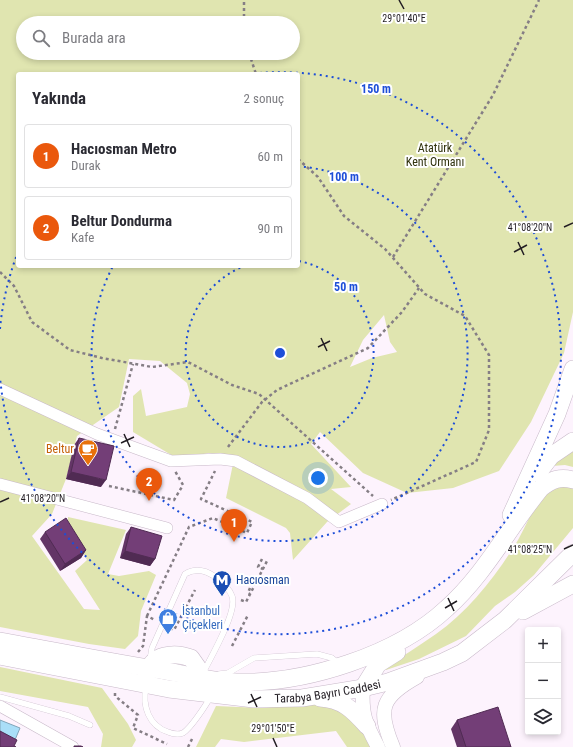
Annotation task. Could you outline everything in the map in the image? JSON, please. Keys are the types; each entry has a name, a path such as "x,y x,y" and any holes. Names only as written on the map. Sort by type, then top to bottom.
{"main road":[{"path":"496,550 557,414 573,369"},
{"path":"518,502 551,456 573,441"},
{"path":"496,550 541,488 554,480 565,478 573,480"},
{"name":"Tarabya Bayırı Caddesi","path":"0,641 201,678 236,682 286,678 343,666 397,642 435,619 464,590 496,550"},
{"name":"Tarabya Bayırı Caddesi","path":"0,656 147,685 254,699 302,698 364,688 388,682 443,662 462,652 505,620 571,551"},
{"path":"505,620 573,584"},
{"path":"364,688 378,664 414,641 435,619"},
{"path":"147,685 149,668"},
{"path":"302,698 326,698 342,702 350,708 367,726"}],"street":[{"path":"0,389 112,440 171,461 220,459 236,461 307,498 339,522 382,504"},
{"path":"0,484 167,528"},
{"path":"393,747 386,729 384,715 385,704 390,695 443,662"},
{"path":"364,688 362,706 367,726 378,747"},
{"path":"0,706 72,747"}],"lane":[{"path":"149,668 152,648 186,574 191,570 208,572 222,582 233,597 231,616 201,678"},
{"path":"201,678 228,673 254,658 317,654 332,658 343,666"},
{"path":"147,685 145,703 153,725 158,729 178,734 184,732 212,694"},
{"path":"0,697 69,716 90,725"}],"path":[{"path":"244,0 244,16"},
{"path":"393,258 493,95 538,0"},
{"path":"251,60 255,72"},
{"path":"0,272 14,286 32,322 70,350 152,367 188,362 232,385 260,394 309,437 348,475 382,504 476,462 489,430 489,355 465,316 425,294 393,258 344,216 318,177 300,161"},
{"path":"228,447 262,402 277,390 368,348 402,312 419,288"},
{"path":"112,440 133,364"},
{"path":"147,616 189,527 213,518 247,533 252,522 202,499 220,459"},
{"path":"109,486 174,500 183,485 171,461"},
{"path":"262,559 258,567 262,569"},
{"path":"233,597 246,602 267,561"},
{"path":"250,588 248,592 250,594"},
{"path":"179,621 195,590"},
{"path":"232,646 248,615"},
{"path":"140,731 167,744"},
{"path":"188,747 194,736"}],"green space":[{"name":"Atatürk Kent Ormanı","path":"0,0 573,0 573,312 564,353 531,422 499,471 453,488 407,493 363,473 320,432 311,444 351,487 331,489 351,504 327,522 293,560 290,533 286,528 226,498 234,459 209,453 178,459 133,432 133,396 141,389 146,416 187,407 190,394 187,383 160,361 129,359 119,407 77,436 66,479 52,514 32,536 84,609 100,610 75,571 87,560 68,526 68,517 126,530 108,574 119,576 149,571 156,575 141,611 138,636 125,649 89,644 0,627","holes":["384,315 390,342 397,352 372,358 350,367 363,340"]},
{"path":"570,449 573,452 573,467 565,465 552,466"},
{"path":"561,483 573,487 573,528 534,575 515,592 495,606 466,636 419,659 386,670 384,668 448,625 482,592 510,553 540,500 553,487"},
{"path":"0,667 102,688 128,724 136,740 132,747 101,747 103,734 88,707 0,691"},
{"path":"343,698 371,747 347,747 336,731 244,742 221,739 215,747 196,747 216,706 262,708"}],"water":[{"path":"0,720 20,728 12,747 0,743"}],"building":[{"name":"Beltur","path":"79,438 114,446 106,480 71,472"},
{"path":"66,518 86,550 65,564 45,532"},
{"path":"131,527 162,536 155,559 125,551"},
{"path":"498,707 511,747 466,747 457,720"},
{"path":"0,731 17,740 14,746 16,747 0,747"}],"place":[{"name":"Beltur","path":"88,466"},
{"name":"Beltur Dondurma","path":"149,501"},
{"name":"Hacıosman Metro","path":"234,542"},
{"name":"Hacıosman","path":"222,597"},
{"name":"İstanbul Çiçekleri","path":"168,635"}]}
